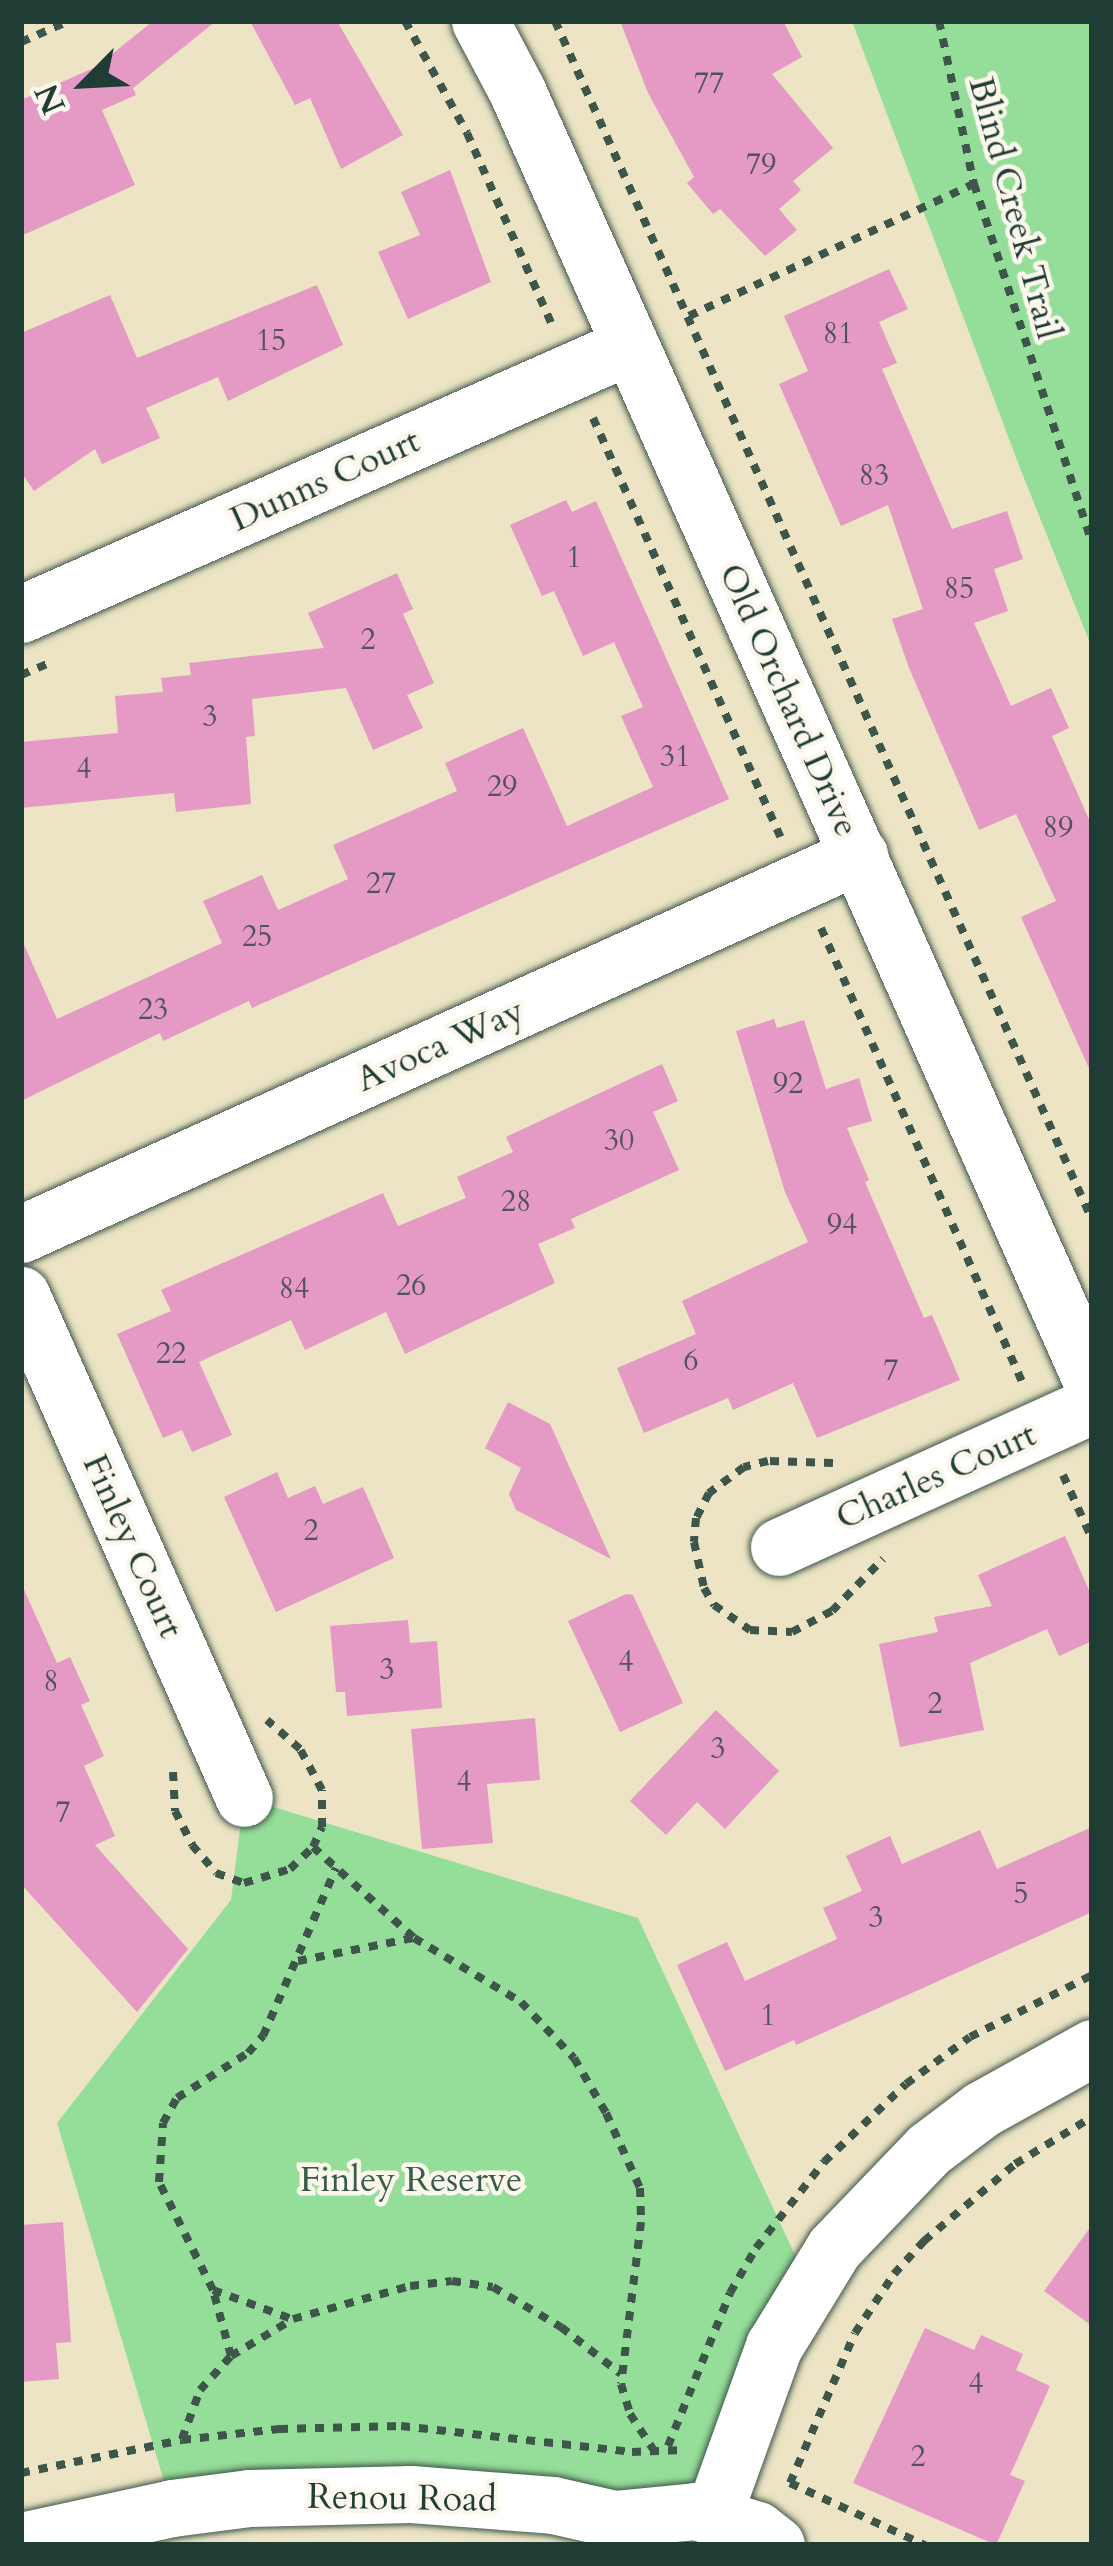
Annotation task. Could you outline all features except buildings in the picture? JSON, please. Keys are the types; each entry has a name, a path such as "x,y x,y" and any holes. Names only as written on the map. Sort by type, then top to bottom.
{"street":[{"name":"Old Orchard Drive","path":"479,21 517,91 1092,1382"},
{"name":"Dunns Court","path":"21,614 629,346"},
{"name":"Avoca Way","path":"21,1234 859,855"},
{"name":"Finley Court","path":"21,1295 244,1798"},
{"name":"Charles Court","path":"779,1546 1092,1406"},
{"path":"713,2515 774,2346 834,2248 929,2149 982,2109 1092,2048"},
{"name":"Renou Road","path":"21,2541 172,2508 328,2494 483,2498 553,2505 614,2519 679,2510 713,2515 757,2530 776,2545"}],"path":[{"path":"21,42 69,21"},
{"path":"405,21 466,133 561,344"},
{"path":"555,21 1092,1220"},
{"name":"Blind Creek Trail","path":"939,21 974,184 1092,543"},
{"path":"689,316 974,184"},
{"path":"586,401 786,849"},
{"path":"817,920 1027,1393"},
{"path":"1054,1455 1092,1539"},
{"path":"313,1847 414,1938 521,2002 550,2029 628,2151 640,2188 641,2222 622,2397 652,2449"},
{"path":"231,2356 213,2290 159,2182 163,2123 177,2098 248,2053 263,2036 336,1868"},
{"path":"296,1961 414,1938"},
{"path":"790,2482 855,2333 894,2274 924,2241 1015,2164 1092,2116"},
{"path":"182,2440 200,2390 231,2356 293,2319 410,2286 452,2281 494,2287 561,2327 622,2374"},
{"path":"213,2290 293,2319"},
{"path":"771,2473 925,2545"}],"green space":[{"path":"852,21 1092,21 1092,648 1020,468"},
{"name":"Finley Reserve","path":"244,1798 638,1918 809,2285 713,2515 172,2508 57,2123 231,1900"}]}
